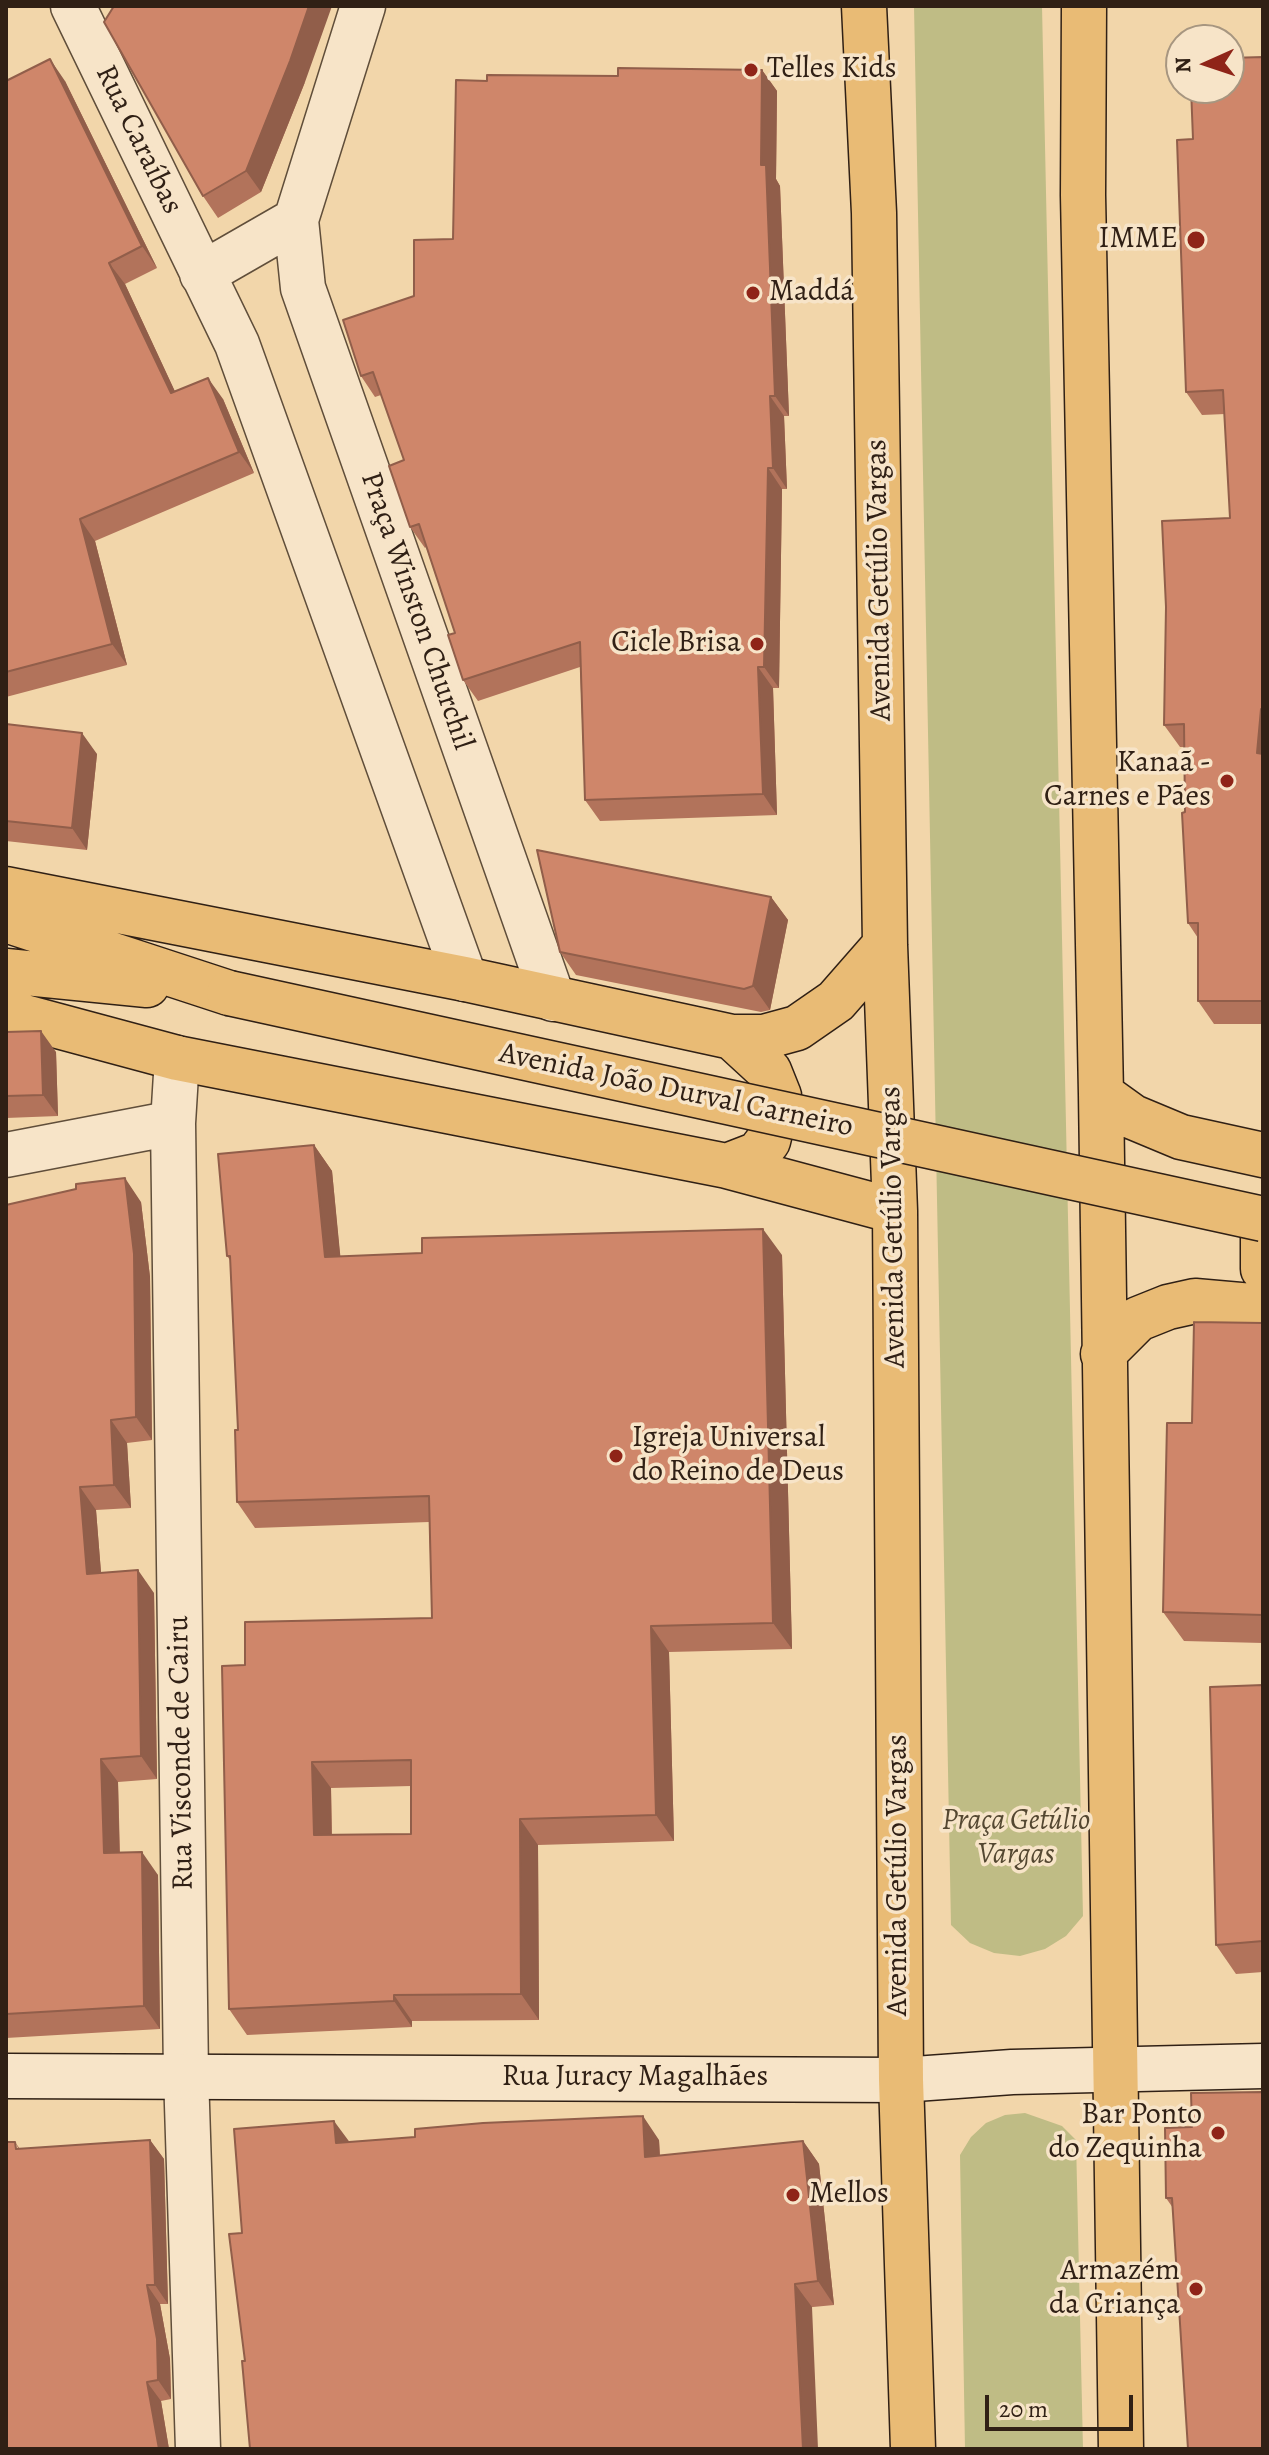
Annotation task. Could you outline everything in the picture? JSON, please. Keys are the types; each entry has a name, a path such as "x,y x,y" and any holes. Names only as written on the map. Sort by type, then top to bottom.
{"main road":[{"name":"Avenida Getúlio Vargas","path":"864,6 874,229 885,945 895,1211 901,2080 913,2449"},
{"path":"1084,6 1083,195 1101,1094 1121,2449"},
{"path":"6,889 465,979 732,1037 764,1037 797,1028 836,1001 885,945"},
{"name":"Avenida João Durval Carneiro","path":"6,920 229,993 1263,1219"},
{"name":"Avenida João Durval Carneiro","path":"6,971 229,993"},
{"name":"Avenida João Durval Carneiro","path":"6,1012 177,1058 727,1166 895,1211"},
{"path":"727,1166 758,1154 768,1141 779,1096 769,1071 732,1037"},
{"path":"1101,1094 1133,1117 1181,1137 1263,1155"},
{"path":"1263,1236 1263,1269"},
{"path":"1103,1354 1138,1319 1168,1307 1195,1301 1263,1307"}],"street":[{"name":"Rua Caraíbas","path":"73,6 202,274"},
{"path":"363,6 296,220 202,274 237,344 465,979"},
{"name":"Praça Winston Churchil","path":"296,220 303,288 310,310 553,999"},
{"name":"Rua Visconde de Cairu","path":"177,1058 173,1123 186,2074 198,2449"},
{"path":"6,1155 173,1123"},
{"name":"Rua Juracy Magalhães","path":"6,2076 186,2074 901,2080 1117,2068 1263,2066"}],"green space":[{"name":"Praça Getúlio Vargas","path":"914,6 1042,6 1083,1916 1066,1936 1045,1949 1020,1956 994,1953 970,1943 951,1925"},
{"path":"1025,2113 1062,2126 1076,2140 1083,2449 965,2449 960,2155 971,2137 986,2123 1005,2115"}],"building":[{"path":"114,6 309,6 246,171 203,196 104,22"},
{"path":"1263,57 1263,709 1257,753 1263,754 1263,1001 1198,1001 1198,923 1188,923 1182,813 1185,812 1184,724 1164,725 1166,607 1162,521 1230,518 1223,390 1186,392 1177,140 1193,139 1192,104 1245,104 1245,58"},
{"path":"50,59 142,246 109,263 171,393 208,378 239,452 80,519 112,644 6,672 6,81"},
{"path":"618,68 762,70 761,165 766,165 775,396 770,396 773,468 768,468 764,667 758,667 763,794 585,800 580,642 463,680 448,635 455,633 419,524 410,527 389,466 404,460 373,372 361,376 343,320 414,296 414,240 453,239 456,80 487,81 487,75 618,76"},
{"path":"6,724 82,733 72,828 6,821"},
{"path":"537,850 771,897 753,986 744,989 560,952"},
{"path":"41,1031 43,1095 6,1096 6,1032"},
{"path":"314,1145 325,1257 422,1253 422,1238 763,1229 773,1623 651,1626 656,1815 520,1819 521,1994 394,1995 394,2001 229,2009 222,1666 245,1665 245,1622 432,1618 429,1496 237,1502 235,1430 238,1430 230,1256 227,1256 218,1154","holes":["411,1760 411,1834 314,1835 312,1762"]},
{"path":"125,1178 134,1254 136,1417 111,1420 114,1485 80,1487 87,1574 138,1570 141,1756 101,1759 104,1853 142,1852 144,2006 6,2014 6,1205 76,1189 76,1184"},
{"path":"1194,1322 1263,1323 1263,1615 1163,1612 1167,1423 1192,1423"},
{"path":"1263,1685 1263,1941 1216,1945 1210,1687"},
{"path":"1263,2092 1263,2449 1188,2449 1172,2198 1166,2198 1165,2128 1192,2127 1191,2093"},
{"path":"643,2116 645,2157 803,2141 818,2281 795,2284 803,2449 250,2449 242,2361 245,2361 229,2234 242,2233 234,2129 334,2121 336,2143 415,2137 415,2129 483,2123"},
{"path":"150,2140 155,2285 147,2285 157,2339 158,2380 147,2382 159,2449 6,2449 6,2142 15,2142 16,2149"}],"place":[{"name":"Telles Kids","path":"751,70"},
{"name":"IMME","path":"1196,240"},
{"name":"Maddá","path":"753,293"},
{"name":"Cicle Brisa","path":"757,644"},
{"name":"Kanaã - Carnes e Pães","path":"1227,781"},
{"name":"Igreja Universal do Reino de Deus","path":"616,1456"},
{"name":"Bar Ponto do Zequinha","path":"1218,2133"},
{"name":"Mellos","path":"793,2195"},
{"name":"Armazém da Criança","path":"1196,2289"}]}
